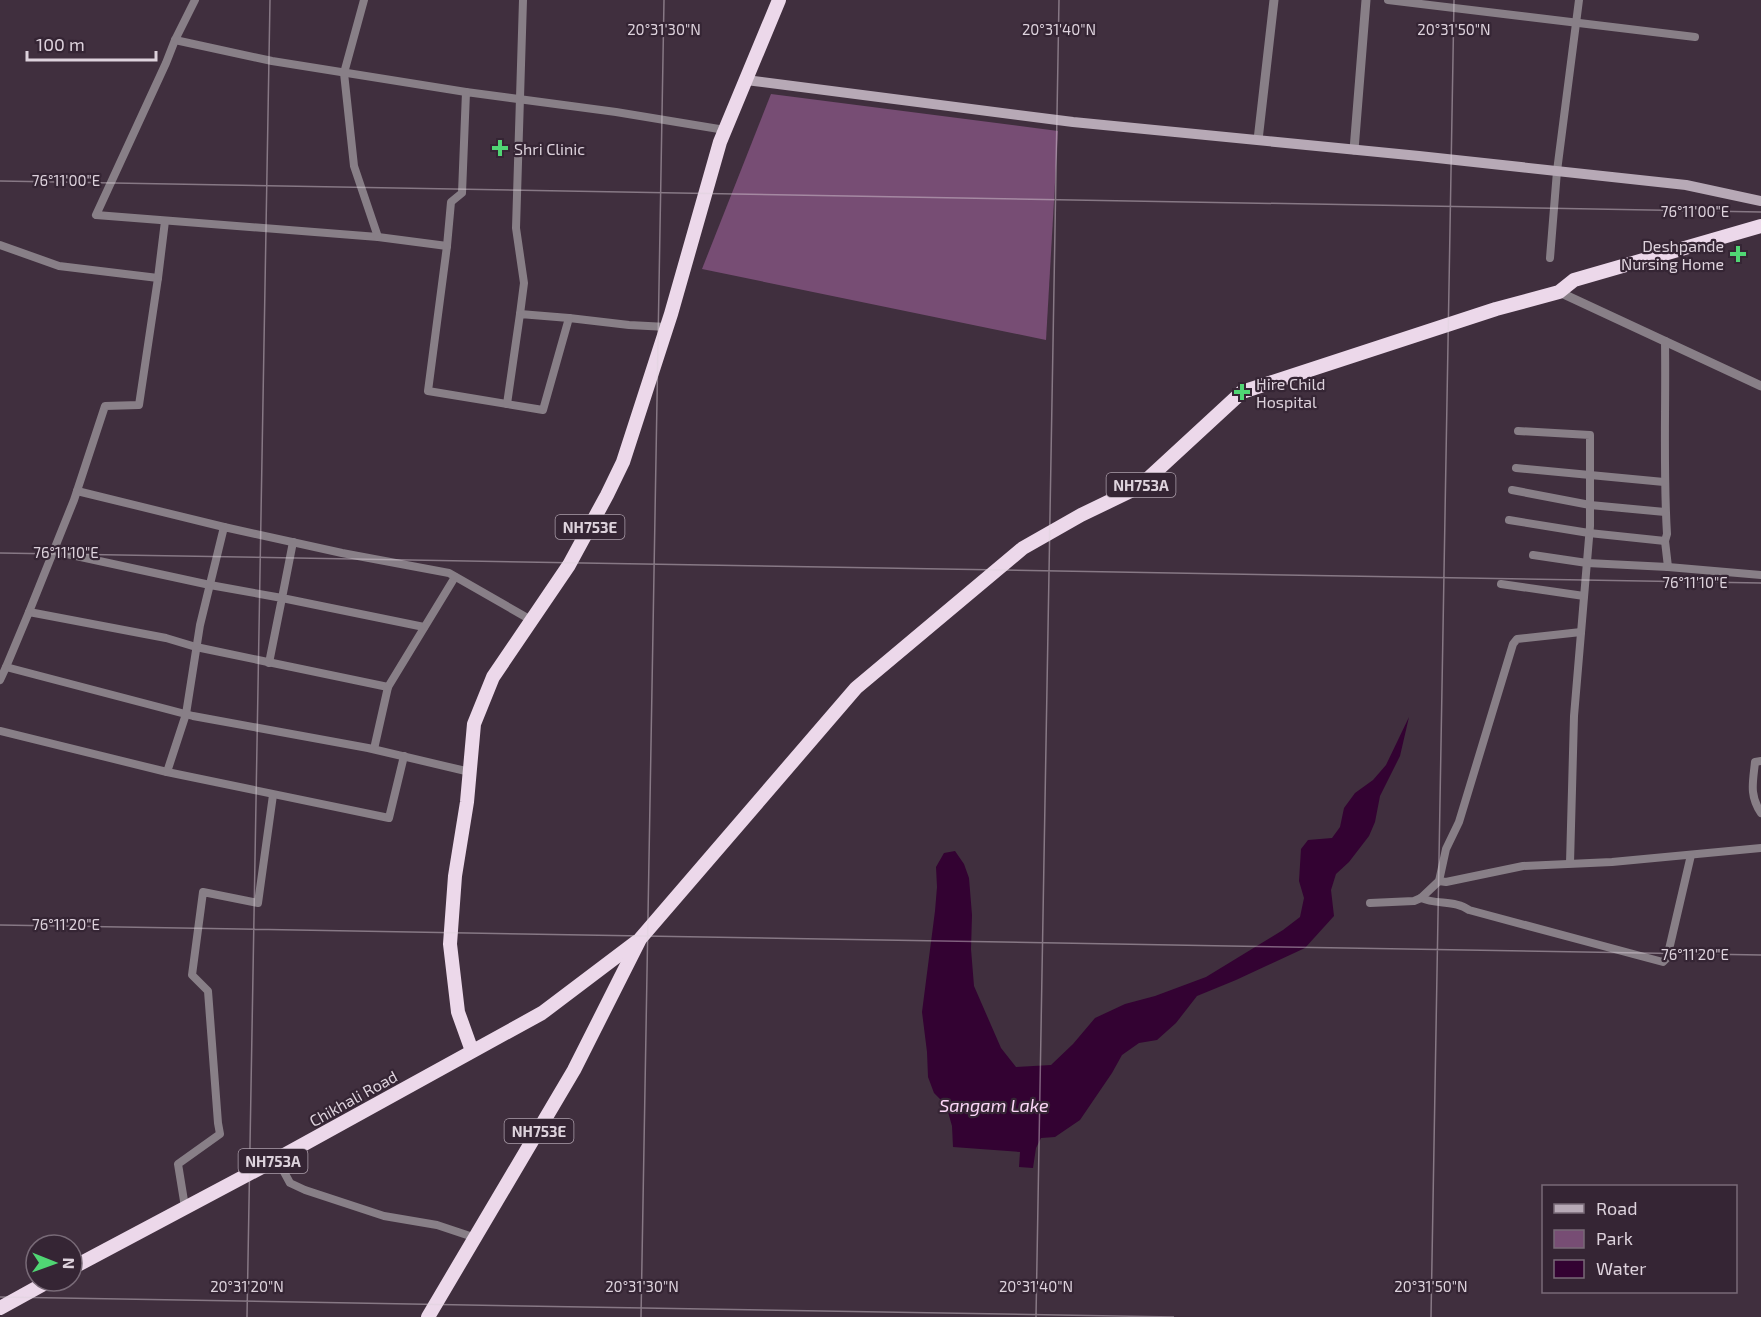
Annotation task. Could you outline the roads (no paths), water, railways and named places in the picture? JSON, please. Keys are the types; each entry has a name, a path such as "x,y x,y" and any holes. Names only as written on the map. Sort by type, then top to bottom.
{"highway":[{"name":"NH753E","path":"472,1051 458,1012 450,944 455,876 467,802 474,724 493,677 569,564 624,462 667,327 720,142 779,0"},
{"name":"NH753A","path":"640,939 856,688 1023,548 1139,487 1242,392 1496,309 1559,292 1574,280 1761,226"},
{"name":"NH753E","path":"428,1317 574,1070 640,939"},
{"name":"Chikhali Road","path":"84,1262 277,1159 542,1013 640,939"},
{"path":"0,1308 27,1293"}],"main road":[{"path":"746,80 1073,122 1686,185 1761,201"}],"street":[{"path":"195,0 96,215 378,237 447,246"},
{"path":"364,0 344,73 354,166 378,237"},
{"path":"507,404 524,283 516,228 523,0"},
{"path":"1258,140 1274,0"},
{"path":"1354,150 1366,0"},
{"path":"1388,0 1695,37"},
{"path":"1550,258 1557,171 1579,0"},
{"path":"175,40 272,61 344,73 725,130"},
{"path":"466,92 462,193 451,202 428,391 543,410 569,318"},
{"path":"0,680 77,491 105,406 139,405 165,221"},
{"path":"0,245 59,266 158,278"},
{"path":"1559,292 1761,386"},
{"path":"520,314 667,327"},
{"path":"1665,341 1664,482 1668,567"},
{"path":"1518,431 1590,435 1589,533 1574,716 1570,863"},
{"path":"1516,468 1664,482"},
{"path":"1512,490 1590,505 1665,512"},
{"path":"77,491 293,542 449,573 531,620"},
{"path":"1509,520 1589,533 1665,541"},
{"path":"167,772 186,714 196,647 224,526"},
{"path":"269,663 293,542"},
{"path":"53,551 210,585 424,627"},
{"path":"1533,555 1587,563 1761,575"},
{"path":"374,750 388,687 455,577"},
{"path":"1501,584 1584,596"},
{"path":"29,612 388,687"},
{"path":"1370,903 1413,901 1421,898 1439,881 1446,849 1459,822 1513,644 1517,639 1581,632"},
{"path":"6,667 186,714 404,756 470,772"},
{"path":"0,731 167,772 389,818 404,756"},
{"path":"1761,761 1755,762 1752,787 1753,801 1761,813"},
{"path":"185,1207 178,1164 220,1134 208,991 192,975 203,892 258,903 273,795"},
{"path":"1439,881 1446,882 1523,866 1612,862 1761,848"},
{"path":"1421,898 1427,901 1464,905 1469,910 1663,962 1667,958 1691,855"},
{"path":"277,1159 290,1183 305,1190 384,1216 437,1225 476,1238"}],"water":[{"name":"Sangam Lake","path":"1409,717 1400,756 1380,796 1375,822 1369,836 1349,862 1336,874 1331,890 1334,916 1305,948 1197,996 1176,1023 1157,1040 1139,1043 1122,1055 1080,1120 1055,1137 1041,1138 1036,1148 1033,1168 1019,1167 1020,1152 953,1147 952,1126 946,1105 934,1093 928,1077 922,1012 935,911 936,867 944,853 955,851 964,864 969,878 974,986 1001,1048 1016,1067 1051,1065 1095,1018 1125,1004 1155,996 1206,977 1283,930 1300,917 1304,898 1299,881 1301,849 1308,840 1332,838 1340,827 1344,808 1355,793 1373,780 1386,765"}],"place":[{"name":"Shri Clinic","path":"500,148"},
{"name":"Deshpande Nursing Home","path":"1738,254"},
{"name":"Hire Child Hospital","path":"1242,392"}]}
